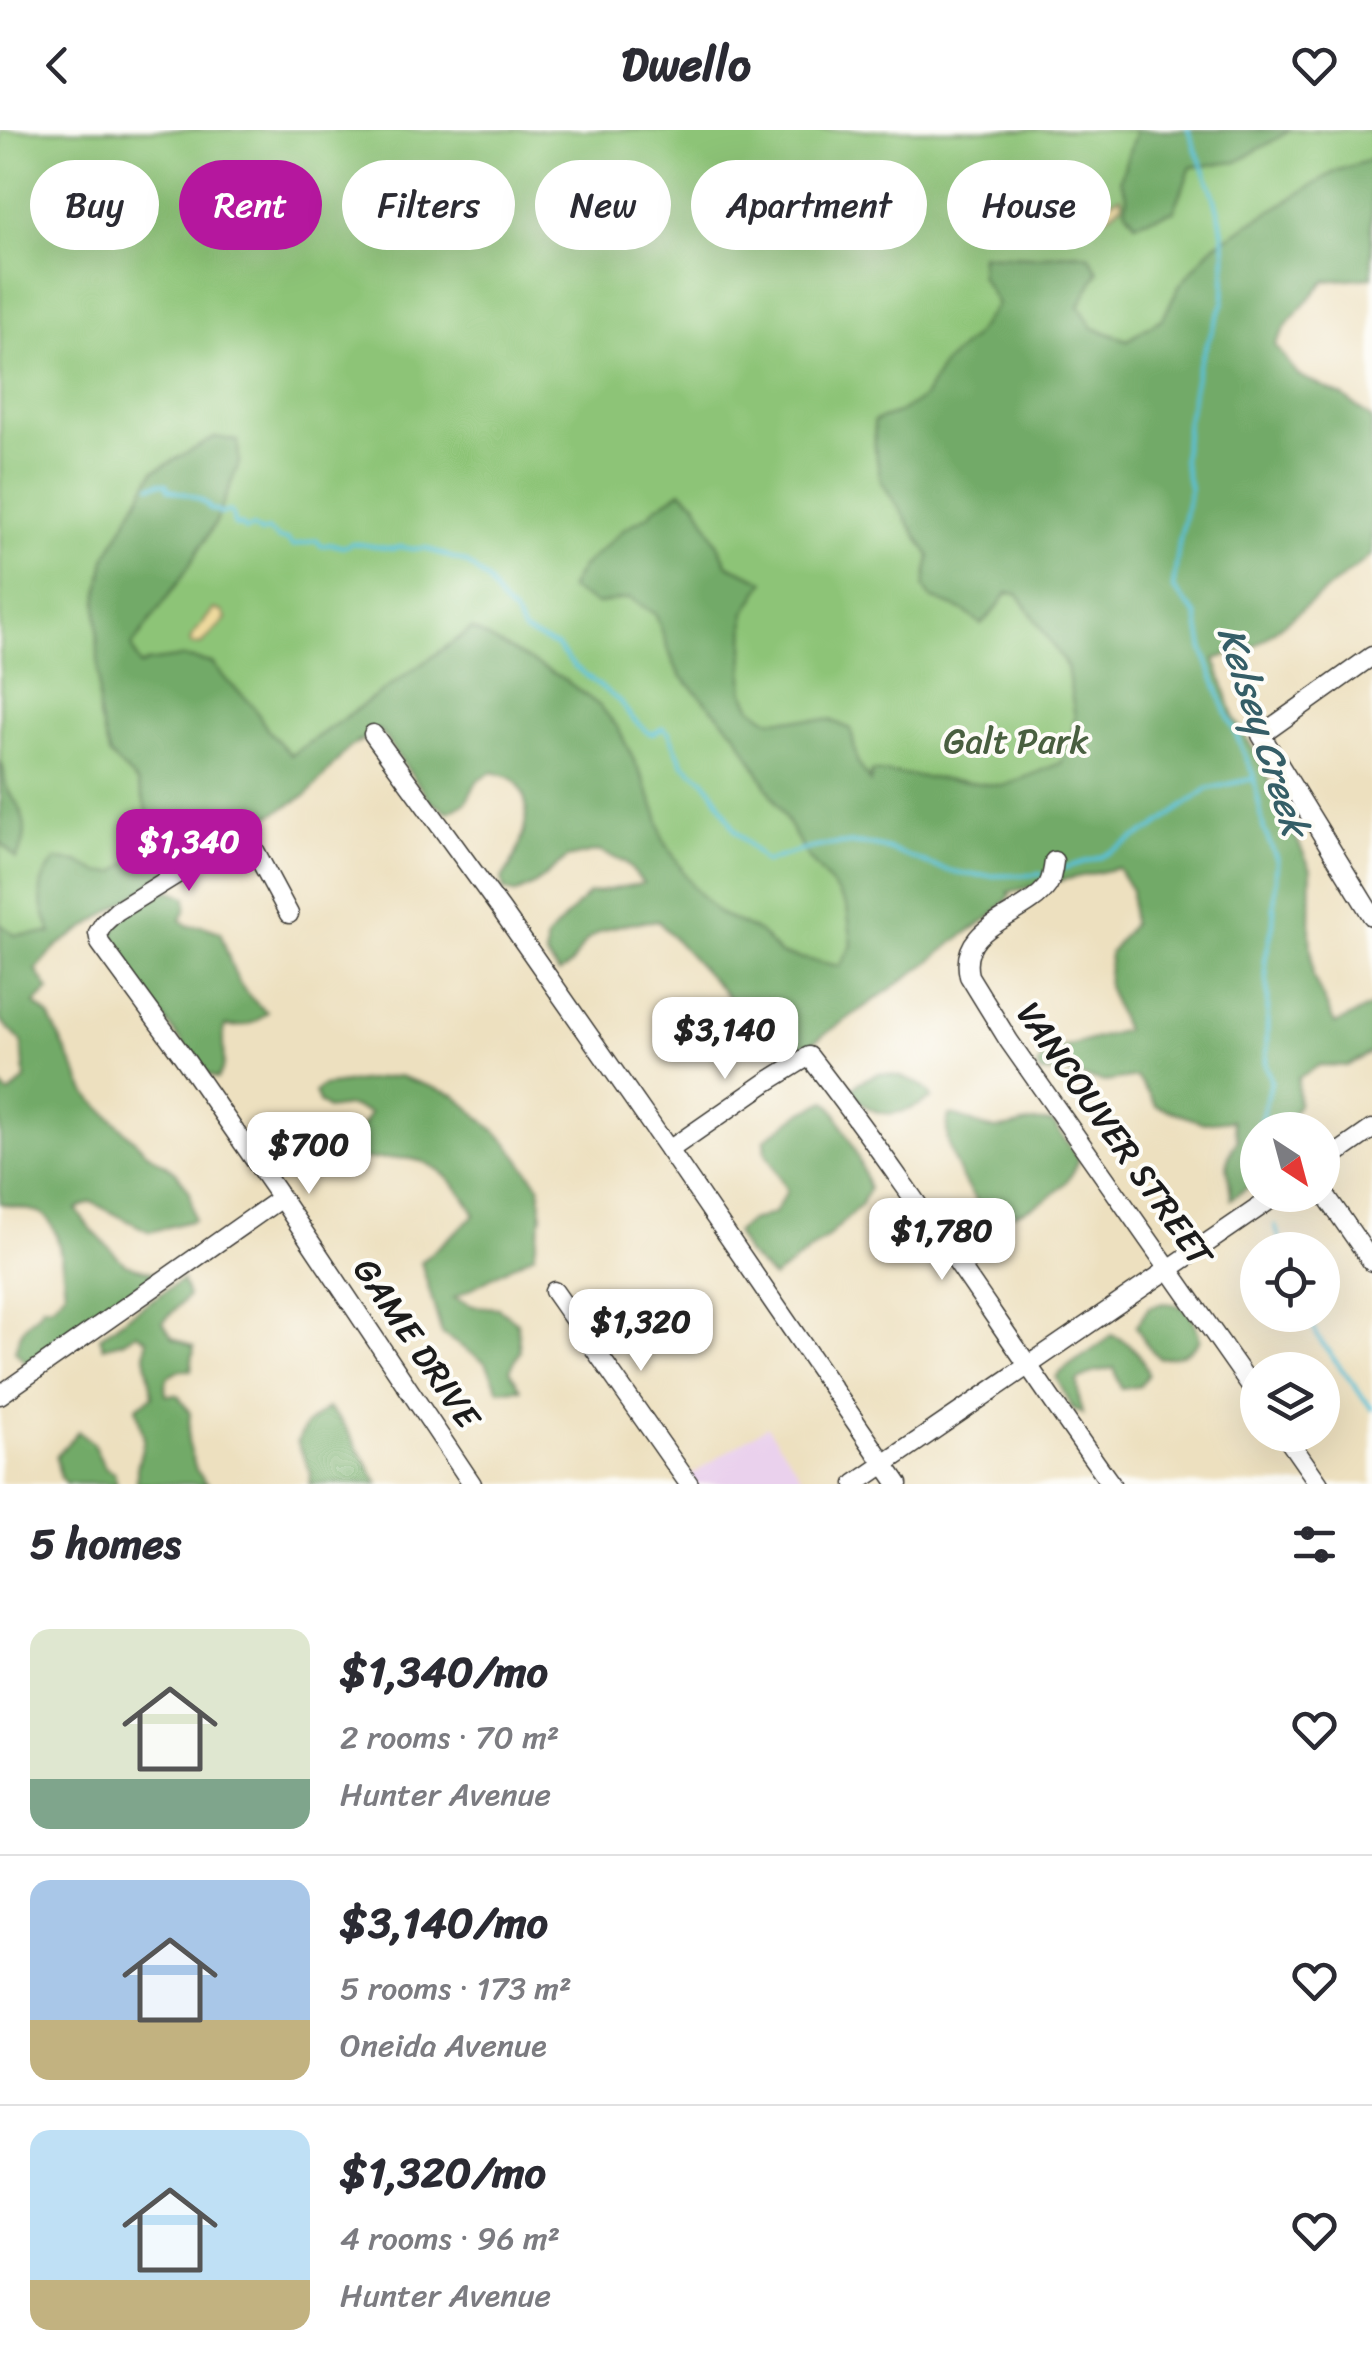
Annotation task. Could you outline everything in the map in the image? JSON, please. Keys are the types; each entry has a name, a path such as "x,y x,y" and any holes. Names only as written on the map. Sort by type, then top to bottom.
{"street":[{"path":"1372,656 1261,735 1372,916"},
{"path":"373,734 502,911 898,1484"},
{"name":"GAME DRIVE","path":"288,914 245,832 117,911 98,932 100,943 182,1054 472,1484"},
{"name":"VANCOUVER STREET","path":"1054,862 1048,885 975,940 966,964 973,986 1240,1370"},
{"path":"669,1150 810,1056 897,1174 1111,1484"},
{"path":"1340,1151 1372,1129"},
{"path":"0,1396 281,1198"},
{"path":"855,1484 1252,1212"},
{"path":"1337,1212 1372,1262"},
{"path":"554,1290 689,1484"},
{"path":"1296,1452 1319,1484"}],"shaded area":[{"path":"767,1426 808,1484 689,1484 685,1479"}],"green space":[{"name":"Galt Park","path":"0,130 1372,130 1372,190 1127,340 1093,328 1177,834 915,897 804,1039 485,639 197,844 0,961"},
{"path":"1136,130 1291,130 1237,162 1191,167 1174,211 1135,223 1125,209 1127,195 1120,180"},
{"path":"1372,159 1372,277 1325,281 1288,323 1275,345 1298,375 1344,397 1372,419 1372,555 1255,646 1215,659 1235,720 1257,755 1311,869 1313,977 1335,1024 1372,1006 1372,1052 1347,1066 1320,1065 1298,1078 1298,1104 1294,1112 1240,1112 1240,1193 1231,1199 1227,1168 1238,1139 1232,1120 1204,1123 1156,1106 1137,1077 1105,1082 1061,1072 1042,1073 1037,1066 1048,1052 1125,1030 1107,986 1110,953 1132,924 1131,889 1118,868 1009,892 1010,897 989,918 928,963 812,1043 779,1052 658,921 598,933 584,944 573,963 559,973 546,956 546,939 588,894 643,883 625,862 598,851 567,858 534,885 515,894 504,890 502,879 515,858 526,817 522,791 515,781 492,772 478,780 466,802 449,812 431,802 379,730 349,748 307,795 181,865 57,946 36,970 49,990 35,1004 49,1016 87,1094 146,1152 176,1172 190,1192 194,1220 150,1232 91,1202 76,1209 125,1264 157,1274 27,1364 15,1351 23,1330 42,1306 53,1305 65,1291 60,1248 53,1227 37,1212 0,1203 0,1084 11,1093 25,1079 22,1042 0,1020 0,924 15,935 51,933 41,887 56,860 78,862 100,873 116,872 133,859 146,836 147,810 137,782 110,756 99,717 97,601 105,559 154,471 216,437 238,441 239,463 216,522 132,646 140,666 183,657 212,663 252,704 267,729 291,755 472,629 564,679 601,707 618,728 643,779 663,839 693,887 718,913 760,932 780,954 840,966 852,945 847,907 807,856 736,733 681,676 656,615 630,598 597,604 569,589 581,568 624,529 681,491 697,503 728,565 765,581 745,613 743,690 752,708 768,719 830,720 851,729 857,761 870,782 872,771 1003,786 1061,763 1070,744 1075,717 1067,667 1018,594 1007,593 981,624 964,611 931,598 924,587 930,556 881,481 874,421 900,412 924,397 943,364 972,338 997,304 980,275 981,255 1090,256 1098,272 1079,306 1093,328 1127,340 1163,318 1180,285 1213,246 1336,171"},
{"path":"0,761 25,826 16,859 0,841"},
{"path":"172,891 186,897 181,920 188,926 220,932 240,985 267,1012 248,1025 225,1026 224,1059 217,1079 204,1072 130,973 111,939 120,916 160,892"},
{"path":"879,1073 917,1083 932,1098 898,1112 878,1112 859,1100 851,1089"},
{"path":"399,1076 455,1095 507,1142 540,1187 542,1215 534,1254 454,1298 473,1306 498,1308 517,1322 520,1351 510,1370 521,1389 499,1390 486,1363 442,1334 421,1262 475,1215 464,1197 441,1172 422,1162 405,1158 363,1159 352,1144 370,1113 349,1106 327,1109 315,1092 322,1086"},
{"path":"826,1101 854,1148 869,1189 861,1205 828,1237 773,1278 746,1253 735,1232 750,1221 774,1213 787,1191 766,1153 765,1139 801,1113"},
{"path":"949,1115 996,1129 1053,1123 1079,1159 1065,1183 1045,1200 994,1220 975,1200 959,1172 948,1142"},
{"path":"182,1280 188,1296 163,1322 172,1337 194,1347 191,1370 180,1370 168,1377 166,1395 178,1395 190,1413 188,1441 196,1470 208,1484 137,1484 144,1439 136,1407 153,1396 145,1356 147,1340 137,1333 103,1347 100,1337"},
{"path":"1163,1303 1189,1313 1200,1340 1182,1354 1159,1358 1136,1326 1149,1307"},
{"path":"1111,1335 1135,1350 1148,1374 1140,1386 1121,1389 1114,1368 1077,1381 1083,1414 1072,1408 1056,1377"},
{"path":"328,1408 343,1423 379,1484 309,1484 311,1473 297,1442 306,1425"},
{"path":"78,1431 92,1442 105,1468 114,1473 117,1484 66,1484 60,1476 56,1457"}],"sand":[{"path":"1121,196 1122,204 1111,214 1111,201"},
{"path":"214,609 223,612 226,619 202,644 192,645 192,636"}],"waterway":[{"name":"Kelsey Creek","path":"1188,130 1220,217 1225,249 1224,301 1198,366 1187,423 1183,459 1190,490 1173,588 1197,616 1203,649 1253,774 1264,830 1277,860 1273,924 1265,960 1266,1065 1271,1082 1263,1112"},
{"path":"151,486 166,484 169,490 197,498 211,510 221,514 229,511 234,524 245,530 268,530 292,546 317,540 321,546 343,547 352,543 392,549 425,548 467,563 488,581 524,632 556,646 573,665 619,701 647,732 653,734 663,728 669,733 683,764 703,779 735,830 765,862 810,848 857,844 888,849 965,874 1041,874"},
{"path":"1064,868 1101,857 1155,827 1207,789 1252,779"},
{"name":"Kelsey Creek","path":"1275,1225 1277,1232"},
{"name":"Kelsey Creek","path":"1316,1332 1372,1409"}]}
